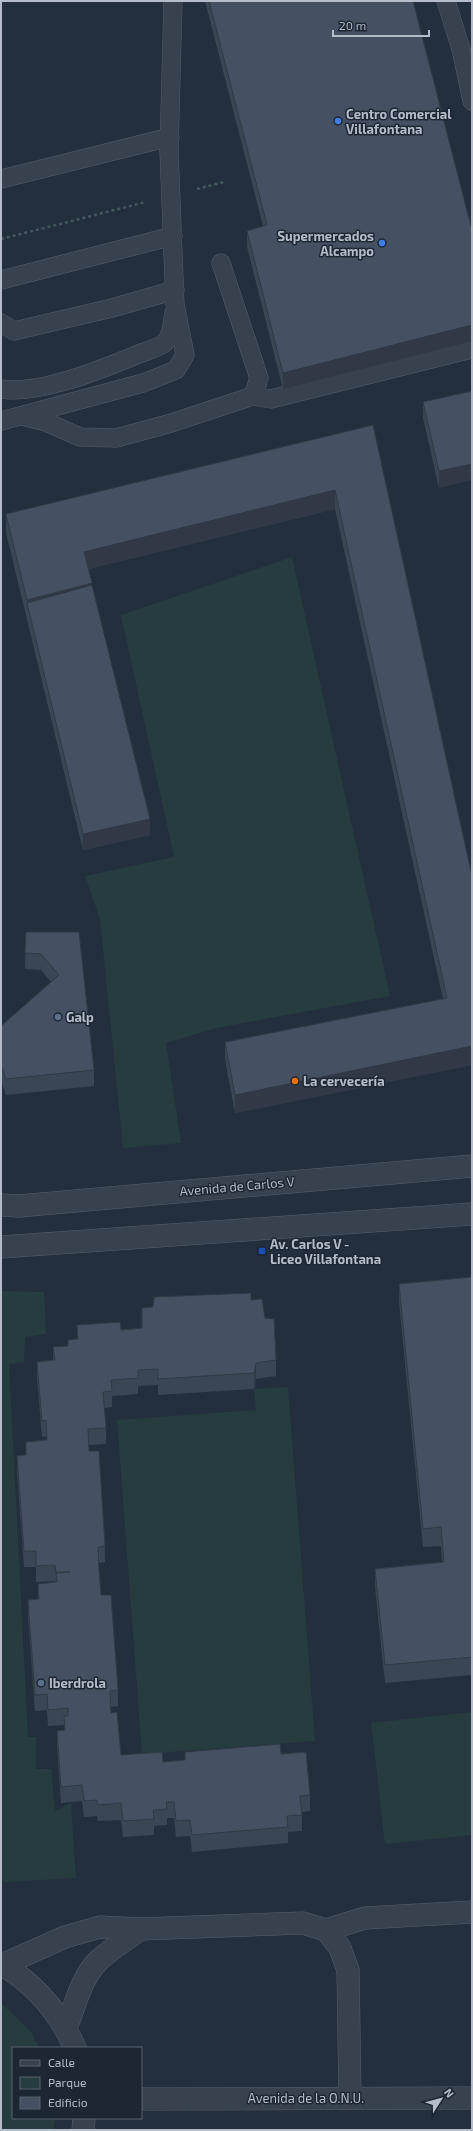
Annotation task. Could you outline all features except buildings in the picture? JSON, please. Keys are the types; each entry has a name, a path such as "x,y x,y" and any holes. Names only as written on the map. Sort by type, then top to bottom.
{"street":[{"name":"Avenida de Carlos V","path":"1,1205 19,1206 472,1166"},
{"path":"1,1247 472,1214"},
{"path":"2,1965 65,1937 100,1927 141,1929 303,1923 326,1930 365,1918 472,1912"},
{"path":"66,2028 84,1982 91,1970 98,1961 141,1929"},
{"path":"326,1930 340,1948 348,1970 350,2098"},
{"path":"2,1965 33,1987 49,2003 66,2028 75,2047"},
{"name":"Avenida de la O.N.U.","path":"142,2099 472,2098"},
{"path":"83,2130 84,2119"}],"lane":[{"path":"1,420 143,383 176,370 184,355 175,297 173,236 170,137 173,1"},
{"path":"446,1 461,49 472,101"},
{"path":"1,180 170,137"},
{"path":"1,280 173,236"},
{"path":"221,263 259,378 253,396"},
{"path":"1,322 14,331 112,308 175,297"},
{"path":"1,389 9,391 40,388 114,364 164,344 170,335 175,297"},
{"path":"19,416 46,422 80,437 116,438 168,424 253,396 271,399 472,349"}],"path":[{"path":"1,239 224,182"}],"green space":[{"path":"292,557 390,996 216,1028 166,1043 181,1143 123,1148 100,919 85,876 174,857 121,615"},
{"path":"1,1291 44,1292 46,1334 25,1337 24,1362 9,1364 28,1737 36,1737 36,1769 51,1769 55,1811 71,1803 76,1878 5,1882 1,1878"},
{"path":"288,1387 315,1741 142,1754 117,1420 256,1410 254,1389"},
{"path":"472,1712 472,1835 385,1844 371,1723"},
{"path":"1,2003 31,2032 38,2047 12,2047 12,2119 55,2119 53,2130 1,2130"}],"place":[{"name":"Centro Comercial Villafontana","path":"338,121"},
{"name":"Supermercados Alcampo","path":"382,243"},
{"name":"Galp","path":"58,1017"},
{"name":"La cervecería","path":"295,1081"},
{"name":"Av. Carlos V - Liceo Villafontana","path":"262,1251"},
{"name":"Iberdrola","path":"41,1683"}]}
